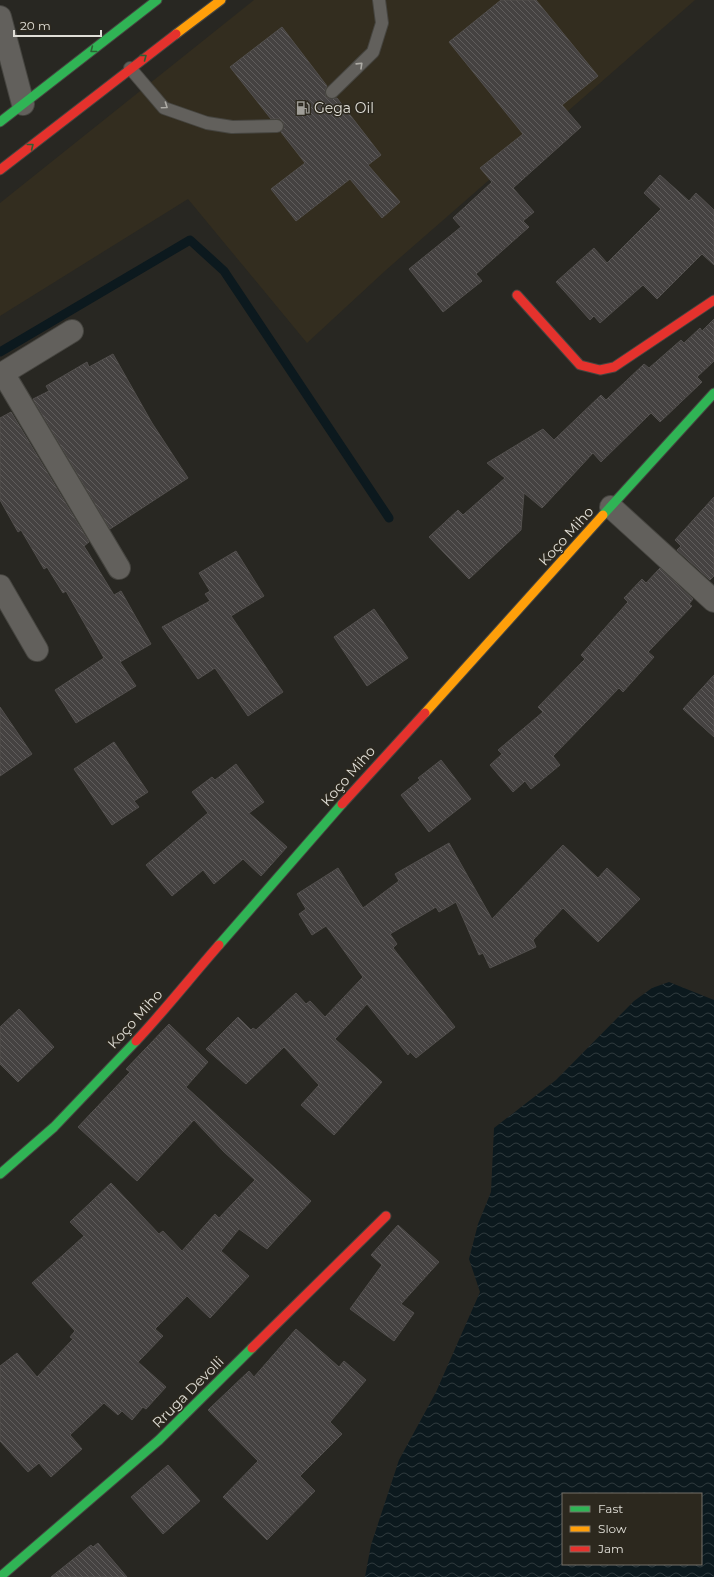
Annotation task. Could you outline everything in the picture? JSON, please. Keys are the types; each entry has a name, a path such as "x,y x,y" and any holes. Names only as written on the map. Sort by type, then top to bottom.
{"main road":[{"path":"0,122 157,0"},
{"path":"0,170 130,68 221,0"},
{"path":"517,295 580,365 600,370 614,367 714,300"},
{"name":"Koço Miho","path":"0,1174 54,1127 157,1019 170,1001 225,936 312,837 714,393"},
{"name":"Rruga Devolli","path":"0,1577 158,1440 386,1216"}],"street":[{"path":"0,17 23,104"},
{"path":"72,331 1,374 119,568"},
{"path":"611,507 714,601"},
{"path":"0,586 37,650"}],"lane":[{"path":"332,92 373,52 382,22 379,0"},
{"path":"130,68 164,108 207,123 232,127 277,126"}],"shaded area":[{"path":"254,0 695,0 386,270 307,343 188,199 0,316 0,203"}],"water":[{"path":"669,982 714,1000 714,1577 365,1577 371,1545 399,1460 436,1392 480,1292 469,1259 478,1224 491,1192 494,1128 556,1080 634,1001 652,988"}],"building":[{"path":"501,0 536,0 598,76 562,105 581,127 513,188 534,212 523,221 529,227 476,274 482,281 443,312 409,269 461,227 453,218 492,182 480,168 523,134 449,42"},
{"path":"282,27 327,86 325,90 326,97 330,99 337,98 381,155 368,165 400,202 382,218 350,179 296,221 271,189 305,163 281,132 284,126 283,122 280,119 271,119 230,67"},
{"path":"660,175 689,201 696,193 714,210 714,265 702,254 657,299 643,285 600,323 594,316 590,320 556,282 594,248 607,263 661,209 644,193"},
{"path":"714,319 714,361 697,377 702,382 660,422 651,413 601,462 593,453 542,508 524,493 521,530 469,579 429,537 458,510 463,515 505,478 487,463 543,429 554,440 601,395 606,400 644,364 649,368 681,340 684,343 700,328 702,331"},
{"path":"113,354 152,423 188,478 110,529 33,399 49,391 46,386 87,362 89,367"},
{"path":"11,412 89,542 84,546 114,595 121,591 151,644 120,662 136,686 76,723 55,690 104,658 66,591 63,593 47,567 44,569 21,530 18,532 0,500 0,418"},
{"path":"714,497 714,576 710,580 677,550 681,546 675,540"},
{"path":"236,551 264,596 231,616 283,692 248,716 215,668 198,679 162,627 210,601 205,594 210,591 199,573"},
{"path":"660,568 693,599 689,604 692,606 648,652 654,657 623,692 619,688 553,756 560,765 531,789 525,781 513,792 490,765 502,754 498,750 543,712 538,707 585,659 581,655 628,602 624,598 642,579 646,583"},
{"path":"374,609 408,658 367,686 334,637"},
{"path":"714,675 714,737 683,709"},
{"path":"0,707 32,754 0,776"},
{"path":"114,742 148,792 134,801 139,807 112,825 74,769"},
{"path":"441,760 471,799 429,832 401,795 420,780 418,778"},
{"path":"236,764 264,802 249,813 287,847 261,876 243,859 214,884 203,870 172,896 146,865 208,813 192,792 212,777 215,780"},
{"path":"449,843 492,919 563,845 598,878 607,868 640,899 598,942 563,908 533,940 536,947 490,968 483,953 479,955 456,902 439,912 436,907 390,934 397,944 393,948 455,1027 416,1058 410,1052 408,1055 367,1004 335,1039 382,1082 334,1135 301,1105 319,1085 284,1047 246,1084 206,1049 238,1017 251,1030 253,1028 256,1030 296,993 306,1004 310,1001 325,1017 363,977 326,926 312,935 299,914 306,909 297,894 338,868 363,908 399,881 395,874"},
{"path":"19,1009 54,1047 18,1082 0,1064 0,1027"},
{"path":"169,1024 208,1062 186,1087 311,1201 267,1249 239,1229 221,1251 249,1276 210,1318 187,1296 155,1329 163,1336 138,1362 166,1387 146,1409 143,1407 132,1420 122,1411 118,1415 104,1403 70,1435 82,1449 51,1477 39,1463 28,1472 0,1441 0,1366 17,1353 37,1377 73,1339 70,1337 75,1331 32,1283 84,1236 70,1222 111,1183 159,1234 163,1231 182,1251 215,1214 219,1218 255,1180 224,1152 194,1120 137,1181 78,1127 130,1072 126,1069"},
{"path":"398,1225 439,1262 401,1304 414,1313 394,1341 350,1309 382,1265 371,1255"},
{"path":"296,1329 339,1367 344,1361 366,1380 330,1422 342,1434 300,1476 315,1491 267,1540 223,1497 258,1461 208,1410 249,1371 254,1377"},
{"path":"168,1465 200,1501 163,1534 131,1497"},
{"path":"98,1543 127,1577 51,1577 91,1545 93,1547"}],"waterway":[{"path":"0,352 190,240 224,271 389,518"}],"traffic: fast":[{"path":"0,122 157,0"},
{"path":"603,515 714,393"},
{"path":"219,945 342,804"},
{"path":"0,1174 54,1127 136,1041"},
{"path":"0,1577 159,1440 252,1348"}],"traffic: slow":[{"path":"176,34 221,0"},
{"path":"425,713 603,515"}],"traffic: jam":[{"path":"0,170 176,34"},
{"path":"517,295 580,365 600,370 614,367 714,300"},
{"path":"342,804 425,713"},
{"path":"136,1041 219,945"},
{"path":"252,1348 386,1216"}],"place":[{"name":"Gega Oil","path":"303,108"}]}
